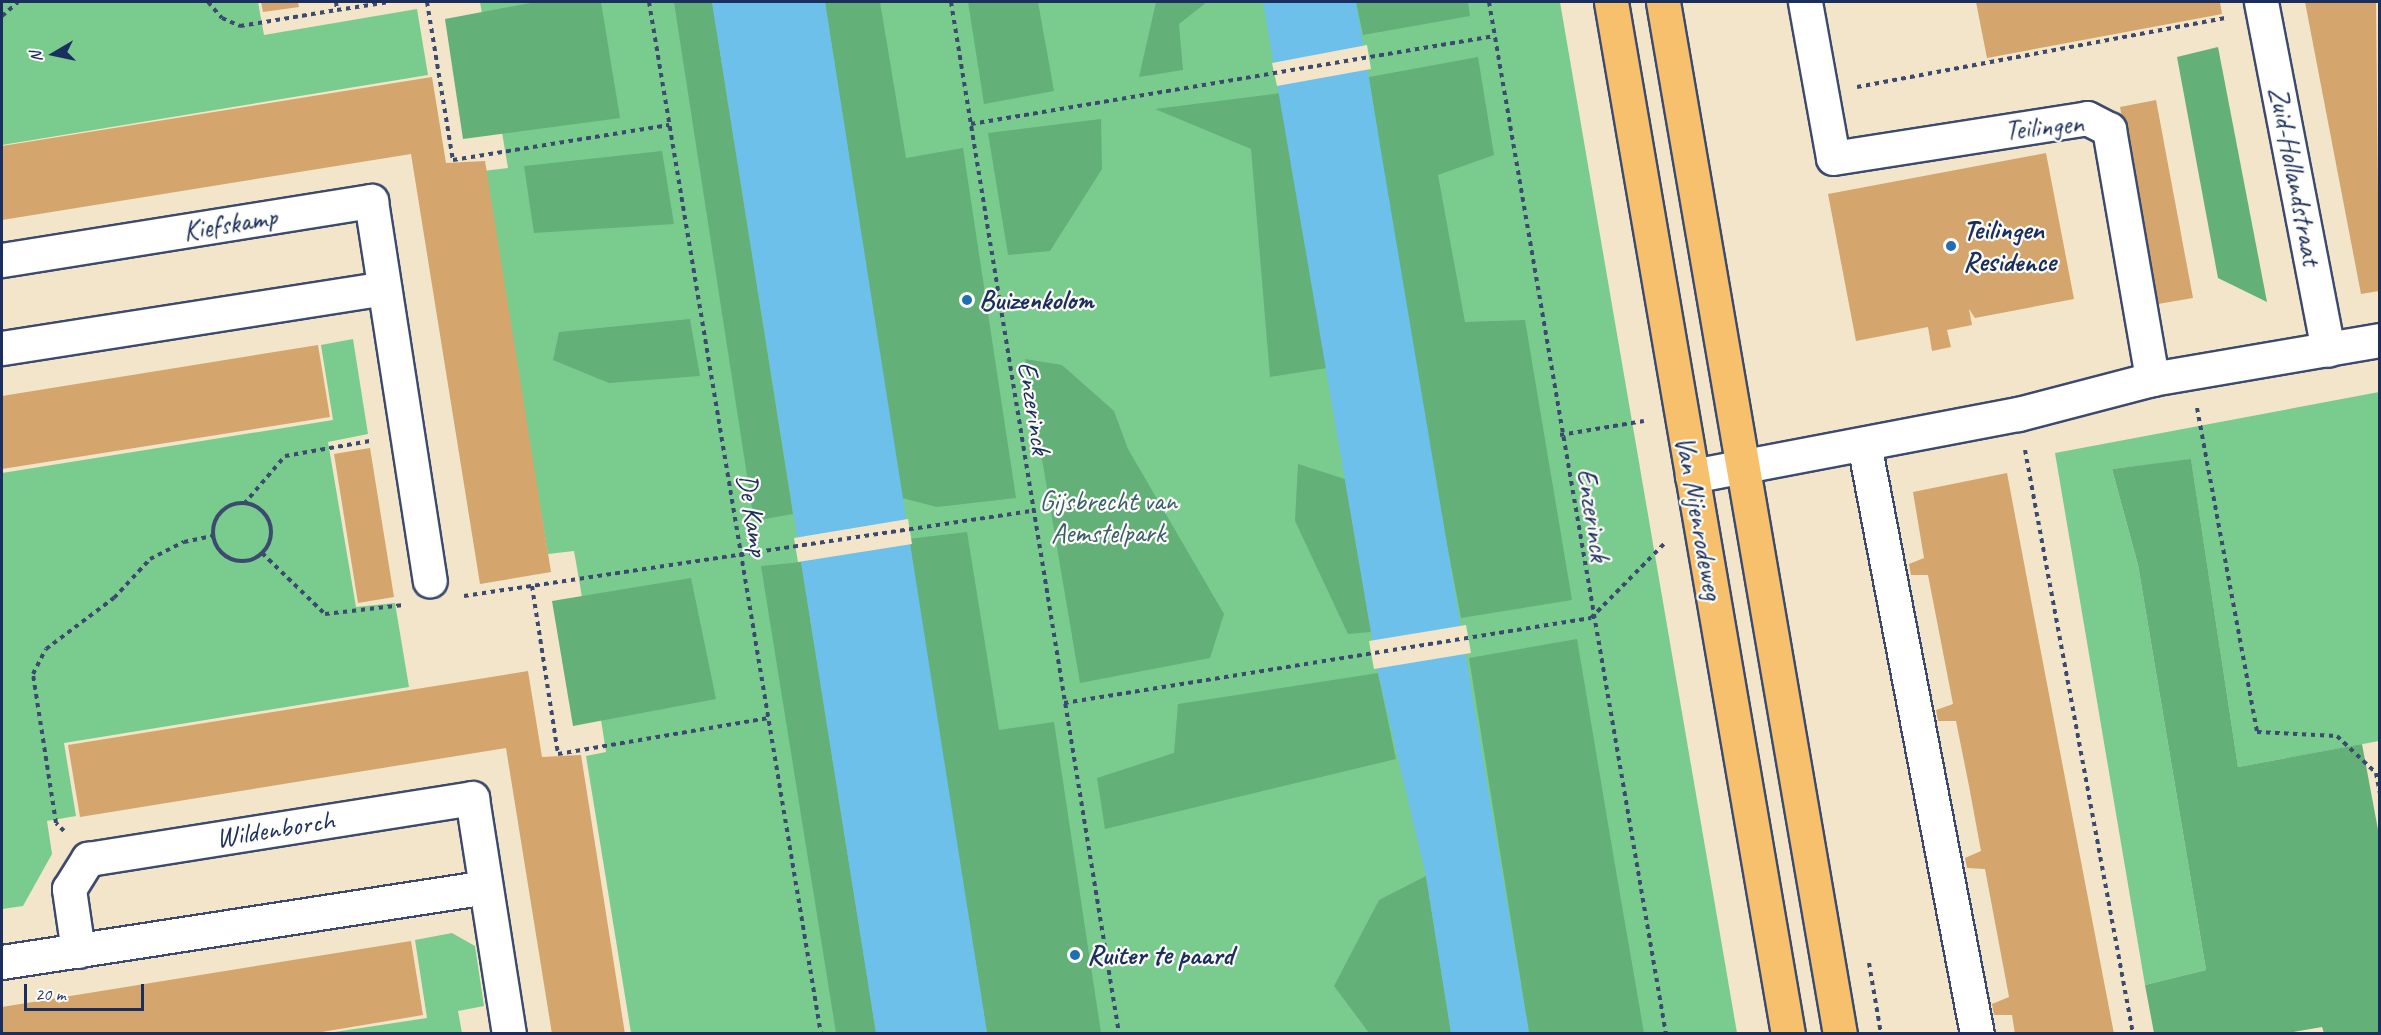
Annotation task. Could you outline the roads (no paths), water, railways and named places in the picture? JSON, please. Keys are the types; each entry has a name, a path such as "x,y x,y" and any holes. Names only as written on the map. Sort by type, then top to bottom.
{"main road":[{"name":"Van Nijenrodeweg","path":"1611,2 1788,1034"},
{"name":"Van Nijenrodeweg","path":"1663,2 1840,1034"}],"street":[{"name":"Teilingen","path":"1805,2 1833,158 2087,118 2109,129 2152,380"},
{"name":"Zuid-Hollandstraat","path":"2262,6 2328,350"},
{"name":"Kiefskamp","path":"2,260 371,201 432,590"},
{"path":"2,348 383,288"},
{"path":"1692,476 2018,414 2196,371 2379,340"},
{"path":"1864,444 1977,1034"},
{"name":"Wildenborch","path":"78,951 69,889 88,859 472,798 508,1034"},
{"path":"2,962 485,887"}],"water":[{"path":"712,2 825,2 987,1033 876,1033"},
{"path":"1263,2 1356,2 1529,1033 1451,1033 1426,876 1378,673"}],"place":[{"name":"Teilingen Residence","path":"1951,246"},
{"name":"Buizenkolom","path":"967,300"},
{"name":"Ruiter te paard","path":"1075,955"}],"park label":[{"name":"Gijsbrecht van Aemstelpark","path":"1108,517"}]}
